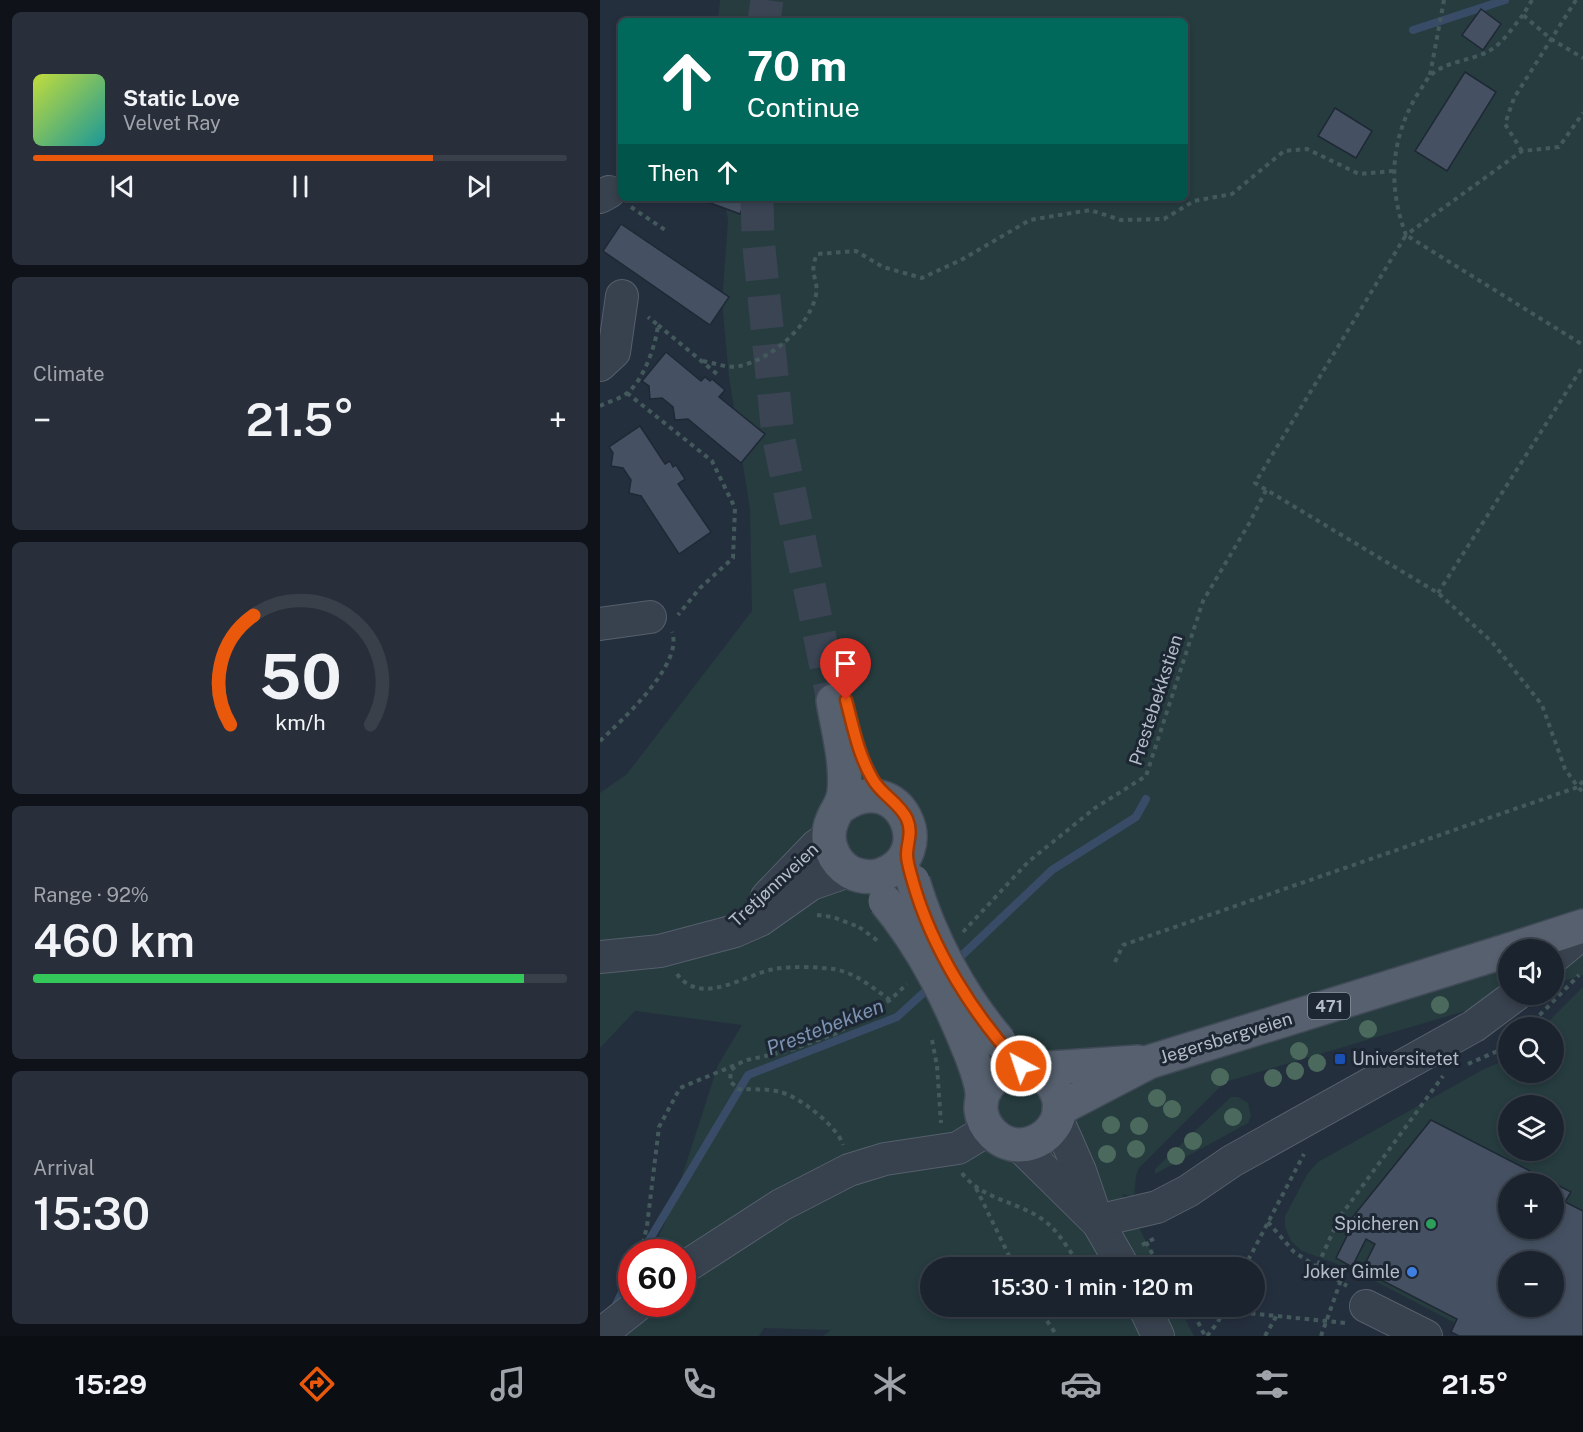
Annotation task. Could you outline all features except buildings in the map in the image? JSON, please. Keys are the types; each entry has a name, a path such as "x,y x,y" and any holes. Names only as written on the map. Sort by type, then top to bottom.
{"main road":[{"path":"842,806 843,754 839,700 872,778 885,798 903,812 908,822 910,868 921,910 967,995 1019,1059 1044,1074 1056,1090 1058,1114"},
{"path":"885,798 862,795 842,806 832,820 829,837 834,857 885,901 913,936 955,1013 983,1094 981,1112 989,1130 1007,1143 1018,1145"},
{"path":"856,874 876,877 910,868"},
{"name":"Jegersbergveien","path":"1543,939 1583,926"},
{"name":"Jegersbergveien","path":"1058,1114 1149,1062 1498,953"},
{"name":"Jegersbergveien","path":"1019,1059 1149,1062"},
{"name":"471","path":"983,1094 997,1074 1019,1059"},
{"name":"471","path":"1018,1145 1042,1138 1058,1114"}],"street":[{"path":"600,366 614,352 622,296"},
{"path":"600,624 659,622"},
{"name":"Tretjønnveien","path":"720,934 761,903 816,846 829,837"},
{"name":"Tretjønnveien","path":"600,957 660,951 696,943 759,920 824,878 856,874"},
{"path":"1564,949 1583,933"},
{"path":"1105,1220 1157,1207 1188,1191 1232,1161 1473,1026 1502,1005"},
{"path":"1058,1114 1080,1171 1105,1220 1120,1257"},
{"path":"696,1260 781,1205 849,1170 885,1159 948,1150 966,1145 989,1130"},
{"path":"1018,1145 1105,1220"},
{"path":"1362,1315 1426,1336"},
{"path":"600,1335 623,1317"},
{"path":"1149,1317 1158,1336"}],"path":[{"path":"1444,0 1430,76 1406,114 1395,149 1393,171 1396,209 1406,236 1583,345"},
{"path":"1430,76 1449,65 1487,52 1499,43 1523,15 1532,0"},
{"path":"1522,151 1505,124 1514,98 1576,0"},
{"path":"1523,15 1551,39 1583,58"},
{"path":"1583,113 1559,147 1522,151 1406,236 1255,483 1438,593 1492,642 1542,705 1565,769 1583,792"},
{"path":"703,361 739,367 760,358 796,334 816,294 812,267 817,254 856,251 883,267 922,278 961,260 1030,220 1090,210 1121,220 1164,219 1194,201 1232,194 1284,151 1307,149 1359,174 1393,171"},
{"path":"605,194 668,232"},
{"path":"658,325 717,374"},
{"path":"1438,593 1583,366"},
{"path":"600,741 662,673 674,651 673,633 659,622 733,558 735,507 712,461 627,393"},
{"name":"Prestebekkstien","path":"958,937 1028,862 1095,808 1146,776 1203,601 1250,522 1266,490"},
{"path":"1115,962 1123,945 1578,787 1583,781"},
{"path":"814,915 833,916 859,927"},
{"path":"675,971 685,985 700,989 728,985 774,969 835,969 855,976 890,1000"},
{"path":"1538,1017 1583,972"},
{"path":"644,1239 659,1127 680,1088 737,1064 835,1034 890,1000 916,977"},
{"path":"1461,1067 1498,1051"},
{"path":"737,1064 731,1070 730,1081 738,1089 781,1092 811,1109 840,1135 849,1170"},
{"path":"937,1066 938,1105 948,1150 976,1188 1010,1257"},
{"path":"1426,1086 1453,1072"},
{"path":"1318,1265 1339,1218 1444,1076"},
{"path":"1250,1257 1304,1155 1314,1149"},
{"path":"976,1188 1017,1204 1044,1220 1057,1231 1076,1257"},
{"path":"1265,1314 1325,1321 1362,1315 1341,1280 1294,1252 1278,1238 1268,1222"},
{"path":"1154,1257 1147,1243 1157,1237"},
{"path":"1321,1336 1341,1280"},
{"path":"1265,1336 1277,1315"},
{"path":"1044,1317 1057,1336"},
{"path":"1196,1317 1206,1336 1218,1317"}],"green space":[{"path":"720,0 1583,0 1583,975 1564,981 1564,939 1498,939 1498,1001 1225,1082 1139,1168 1134,1197 1122,1194 1154,1257 920,1257 920,1317 1184,1317 1194,1336 823,1336 831,1330 764,1328 759,1336 617,1336 626,1317 696,1317 696,1239 658,1239 673,1204 718,1065 742,1025 635,1011 600,1048 600,793 627,774 752,611 750,509 729,377 722,302 728,221 725,201 1188,201 1188,18 718,18"},
{"path":"1583,987 1583,1336 1480,1336 1356,1271 1302,1251 1291,1241 1285,1227 1285,1216 1308,1173 1318,1162 1484,1069 1498,1063 1498,1083 1564,1083 1564,1017 1553,1017"},
{"path":"1231,1097 1238,1097 1248,1103 1251,1116 1248,1123 1155,1174 1155,1169"}],"waterway":[{"name":"Prestebekken","path":"1413,30 1505,0"},
{"name":"Prestebekken","path":"954,963 1052,870 1136,817 1146,799"},
{"name":"Prestebekken","path":"650,1239 748,1075 897,1017 931,986"},
{"name":"Prestebekken","path":"615,1307 618,1301"}],"tunnel":[{"path":"764,18 767,0"},
{"path":"757,201 758,238 778,435 833,701"}],"place":[{"name":"Universitetet","path":"1340,1059"},
{"name":"Spicheren","path":"1431,1224"},
{"name":"Joker Gimle","path":"1412,1272"}],"route":[{"path":"846,700 860,752 872,778 885,798 903,812 908,822 910,844 906,854 921,910 982,1019 1021,1066"}]}
